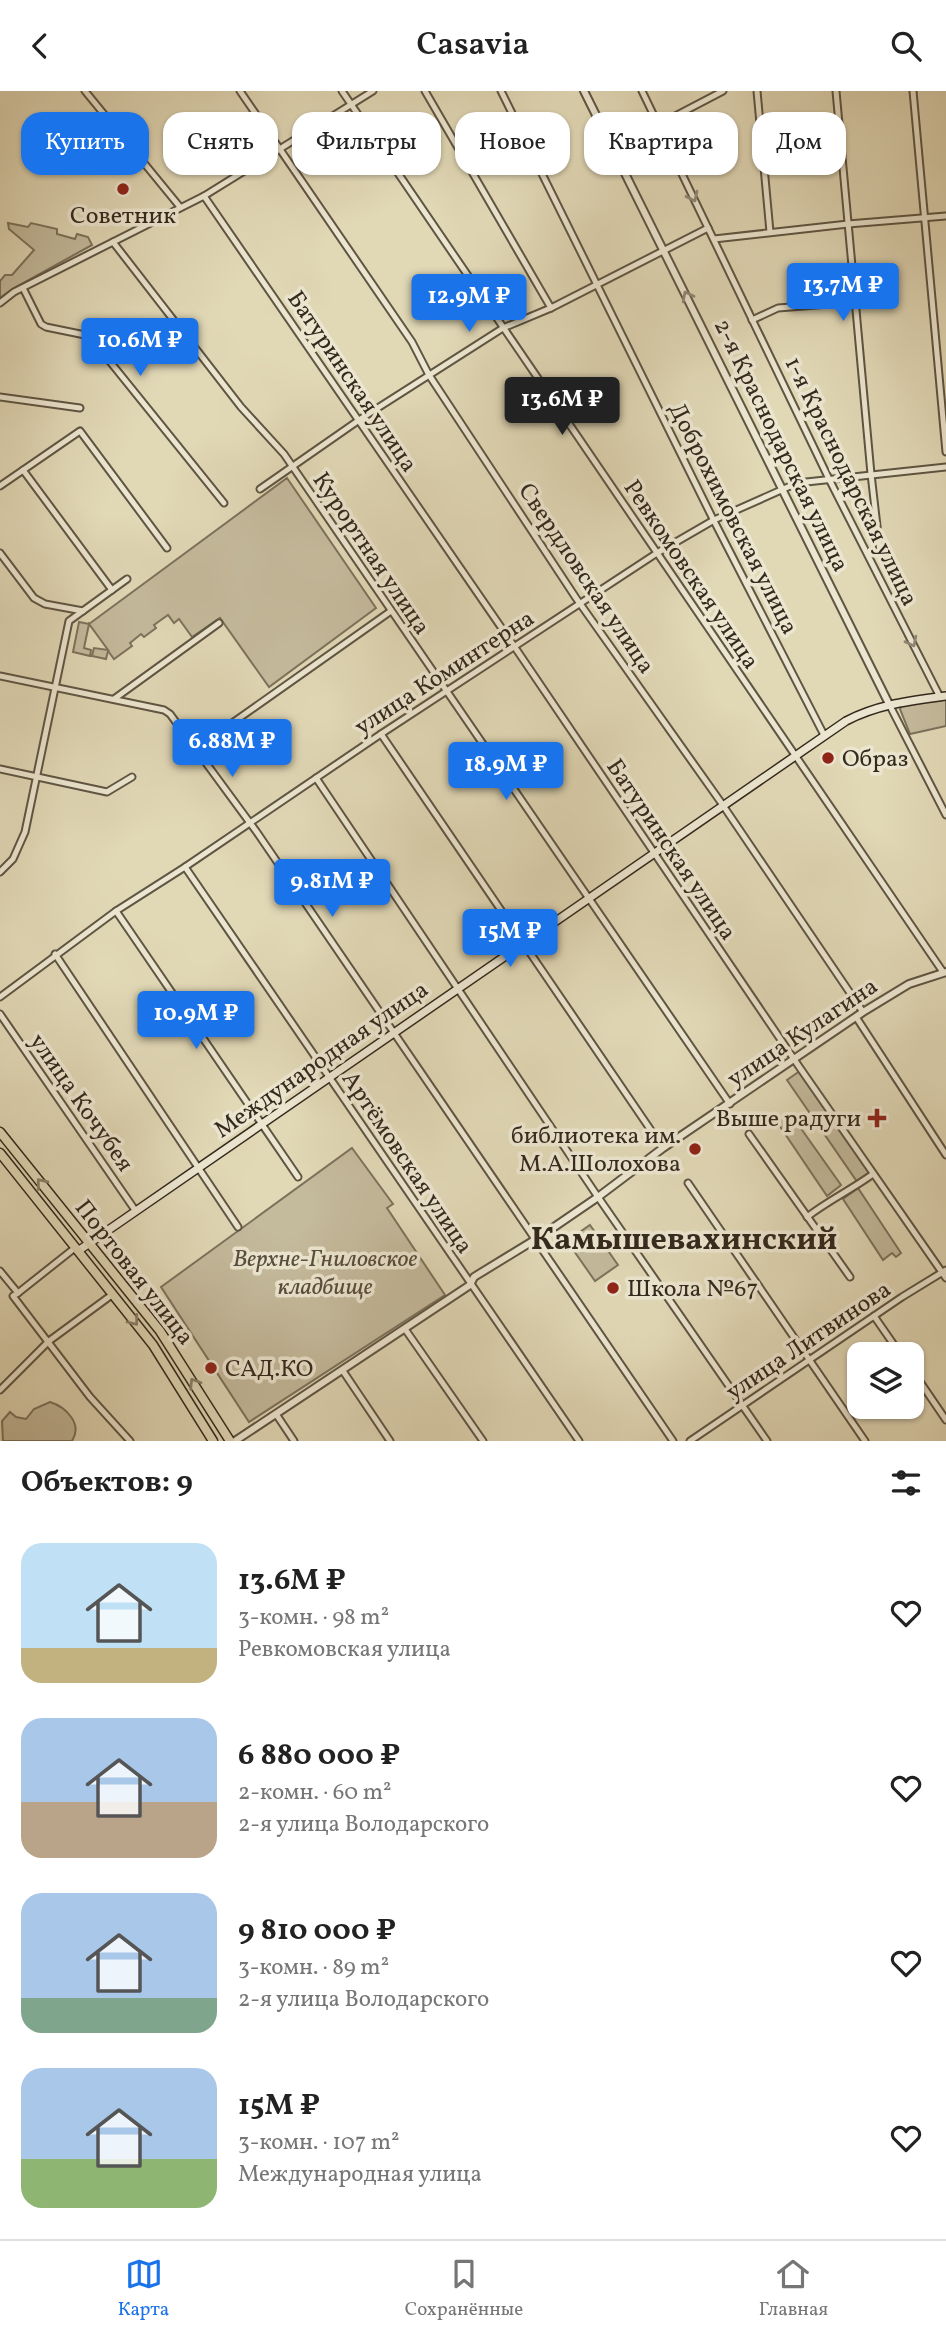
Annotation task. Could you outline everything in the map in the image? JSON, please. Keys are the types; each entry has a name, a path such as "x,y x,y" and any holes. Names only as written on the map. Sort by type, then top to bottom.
{"main road":[{"name":"Международная улица","path":"77,1249 824,735 867,710 889,703 943,696"},
{"name":"Портовая улица","path":"0,1132 160,1331 233,1441"},
{"name":"Портовая улица","path":"0,1153 162,1359 212,1440"},
{"path":"162,1359 163,1351 172,1350"}],"street":[{"path":"85,91 180,207"},
{"name":"Свердловская улица","path":"240,91 412,342 429,375 580,603 723,805 863,1012"},
{"name":"Ревкомовская улица","path":"342,91 944,972"},
{"path":"0,303 23,288 204,196 373,91"},
{"path":"425,91 551,307"},
{"name":"Доброхимовская улица","path":"501,91 824,735"},
{"name":"2-я Краснодарская улица","path":"584,91 946,815"},
{"name":"1-я Краснодарская улица","path":"642,91 652,112"},
{"path":"683,112 723,91"},
{"path":"757,91 770,232"},
{"path":"836,91 854,302 880,552"},
{"path":"913,91 946,452"},
{"name":"1-я Краснодарская улица","path":"683,175 830,479 943,696"},
{"name":"Батуринская улица","path":"204,196 514,646 794,1060 944,1271 946,1279"},
{"path":"714,240 770,232 946,216"},
{"path":"260,489 358,420 503,328 551,307 708,228"},
{"name":"Курортная улица","path":"113,242 290,466 730,1104"},
{"path":"23,288 41,324 85,335 99,348 224,503"},
{"path":"752,320 778,308 854,302"},
{"path":"0,397 80,408"},
{"path":"0,486 80,431 167,548"},
{"name":"улица Коминтерна","path":"0,997 116,911 444,691 657,553 714,520 797,483 946,467"},
{"path":"23,470 112,590"},
{"path":"0,553 34,598 45,604 83,611"},
{"path":"69,621 127,579"},
{"path":"0,872 6,868 19,848 25,832 71,609"},
{"path":"194,750 391,611"},
{"path":"114,699 219,623"},
{"path":"0,676 167,711 394,1031 673,1441"},
{"path":"380,734 663,1148"},
{"path":"0,769 107,792 132,777"},
{"path":"316,778 598,1197 767,1441"},
{"name":"Артёмовская улица","path":"185,867 579,1441"},
{"path":"116,911 298,1177"},
{"path":"55,954 238,1227"},
{"name":"улица Кулагина","path":"233,1441 470,1285 474,1277 535,1240 663,1148 863,1012 909,984 944,972"},
{"name":"улица Кочубея","path":"0,1014 135,1210"},
{"path":"856,1017 946,1155"},
{"path":"749,1134 850,1277"},
{"path":"807,1217 835,1196 847,1193 873,1174"},
{"path":"688,1183 865,1441"},
{"name":"Международная улица","path":"18,1293 77,1249"},
{"path":"0,1271 18,1293 13,1296 90,1397 130,1441"},
{"name":"улица Литвинова","path":"690,1441 944,1271"},
{"path":"0,1390 49,1341 113,1294"},
{"path":"874,1316 892,1342"},
{"path":"405,1329 483,1441"},
{"path":"343,1371 390,1441"},
{"path":"924,1388 946,1420"},
{"path":"276,1415 294,1441"}],"green space":[{"path":"8,223 28,227 31,223 57,229 57,234 75,239 77,234 88,237 92,245 0,298 0,281 5,275 12,275 34,250 9,229"},
{"path":"287,478 376,608 269,687 220,618 192,637 179,619 174,623 168,615 154,625 156,628 144,637 141,634 130,643 132,646 114,659 108,651 106,659 92,656 94,648 108,650 89,624"},
{"path":"79,622 89,624 84,648 91,650 90,656 73,652"},
{"path":"946,698 946,726 910,734 900,709 902,705"},
{"path":"800,1071 871,1174 858,1183 787,1080"},
{"path":"790,1113 841,1185 827,1196 777,1122"},
{"name":"Верхне-Гниловское кладбище","path":"352,1148 393,1204 387,1208 445,1295 249,1422 161,1287"},
{"path":"858,1188 901,1253 896,1257 892,1253 883,1260 843,1199"},
{"path":"590,1225 618,1265 595,1281 567,1241"},
{"path":"50,1402 71,1417 75,1428 72,1441 3,1441 2,1421 10,1412 16,1417 26,1419 34,1409"}],"place":[{"name":"Советник","path":"123,189"},
{"name":"Образ","path":"828,758"},
{"name":"Выше радуги","path":"877,1118"},
{"name":"библиотека им. М.А.Шолохова","path":"695,1149"},
{"name":"Школа №67","path":"613,1288"},
{"name":"САД.КО","path":"211,1368"}],"district":[{"name":"Камышевахинский","path":"684,1238"}]}
